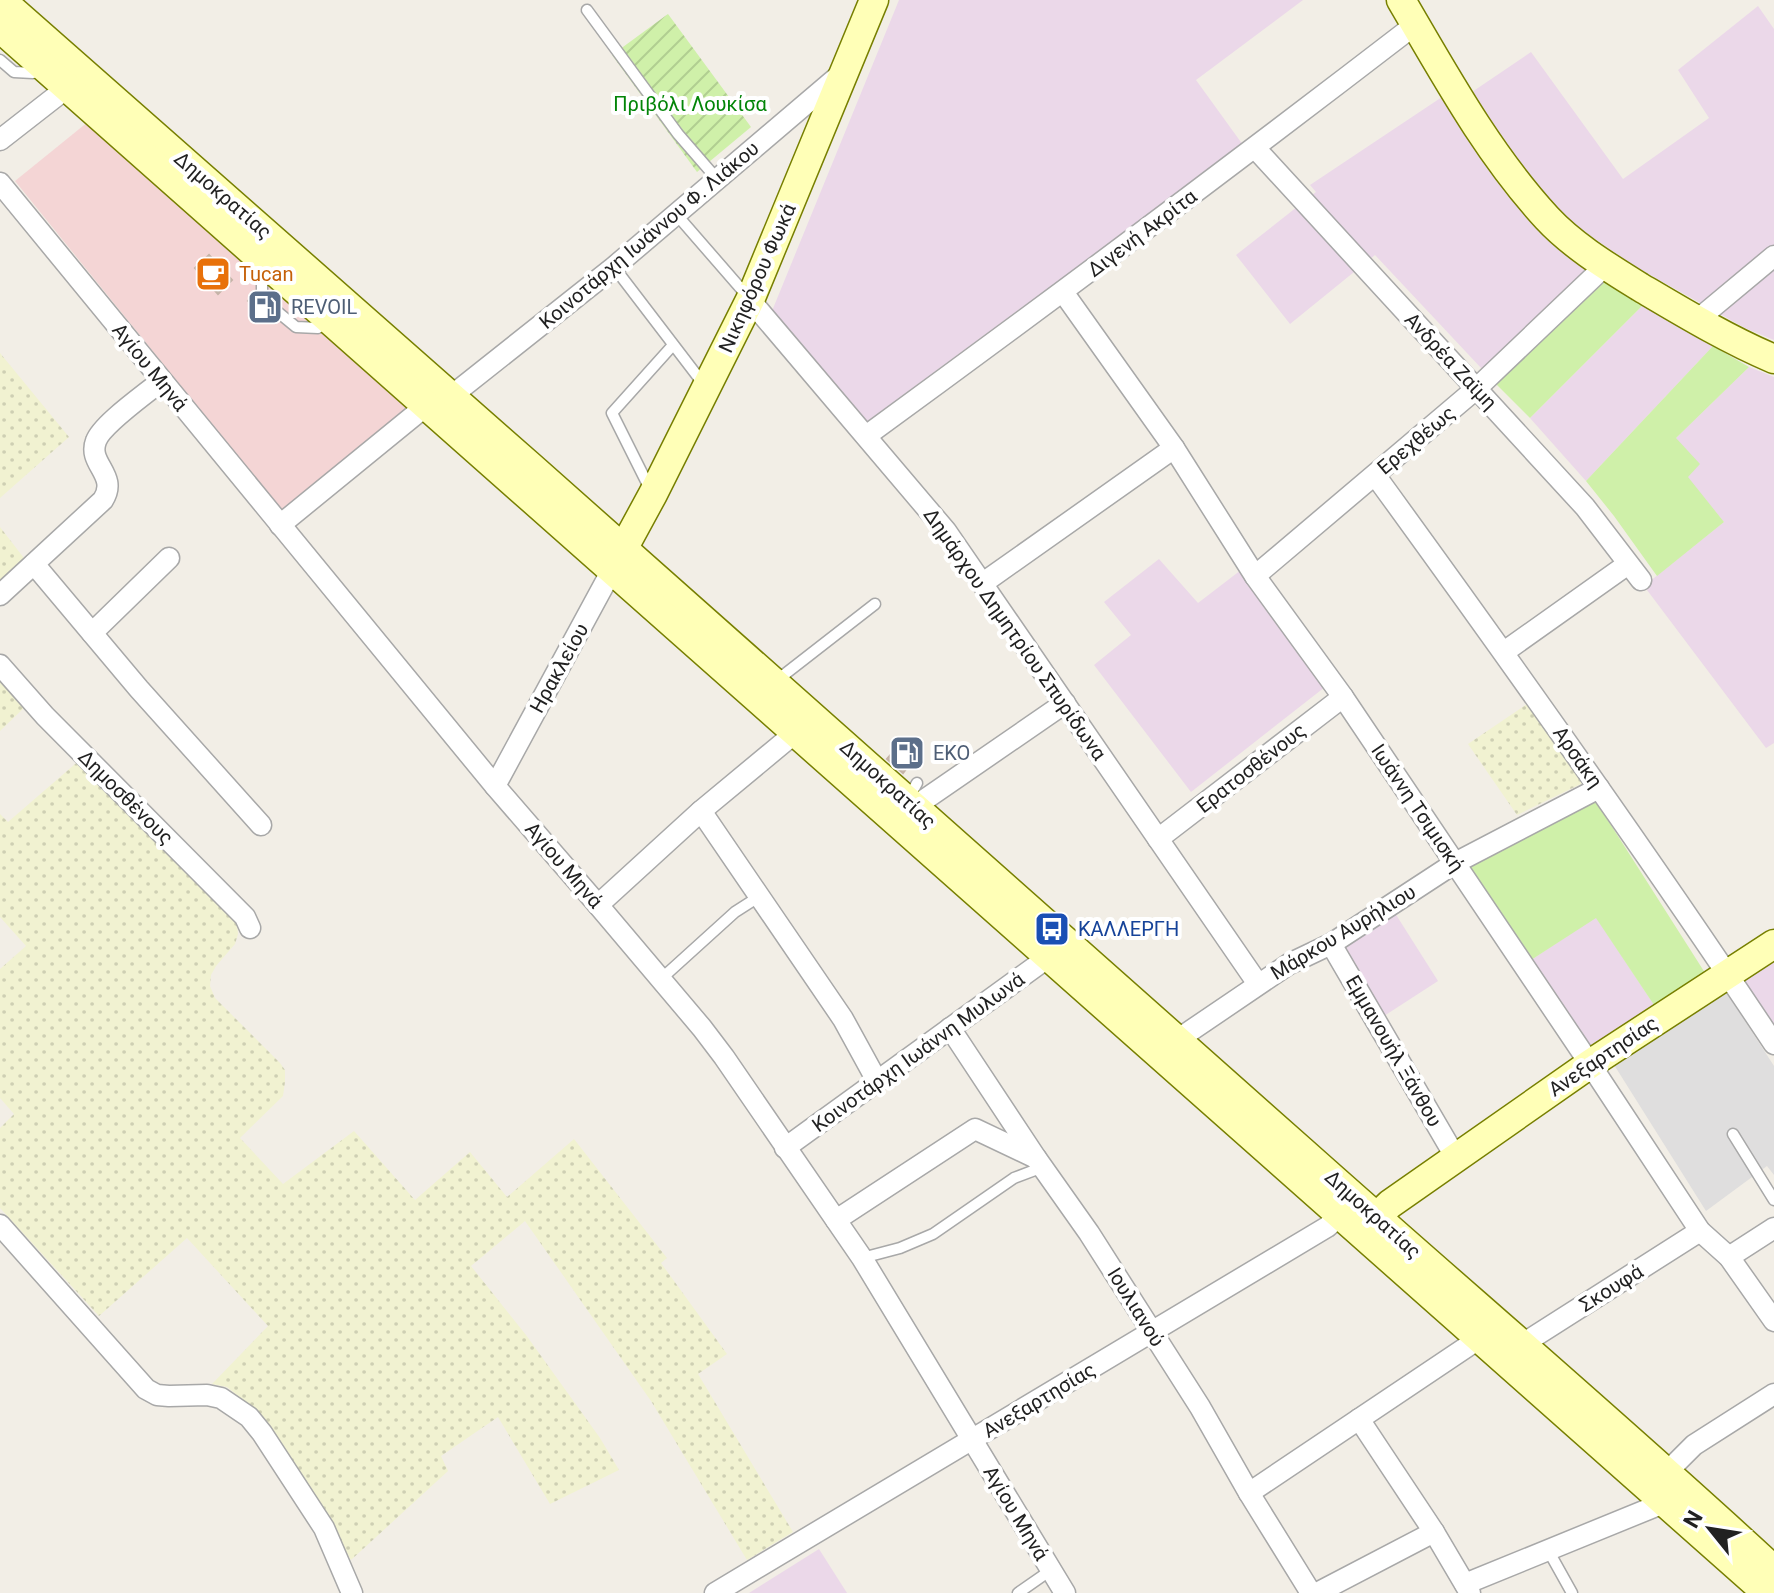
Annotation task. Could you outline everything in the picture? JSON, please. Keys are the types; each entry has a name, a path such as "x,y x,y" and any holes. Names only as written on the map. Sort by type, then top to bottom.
{"main road":[{"name":"Δημοκρατίας","path":"1,0 131,129 618,559 913,797 1177,1040 1480,1338 1767,1593"},
{"name":"Νικηφόρου Φωκά","path":"618,559 750,300 874,0"},
{"path":"1401,0 1494,153 1549,220 1606,265 1696,321 1774,359"},
{"name":"Δημοκρατίας","path":"0,28 68,87 131,129"},
{"name":"Δημοκρατίας","path":"618,559 795,733 1050,956 1359,1216 1521,1345 1774,1570"},
{"name":"Ανεξαρτησίας","path":"1359,1216 1390,1204 1590,1064 1774,944"}],"street":[{"name":"Διγενή Ακρίτα","path":"866,436 1063,292 1416,24"},
{"name":"Κοινοτάρχη Ιωάννου Φ. Λιάκου","path":"280,525 614,267 845,70"},
{"path":"0,140 68,87"},
{"name":"Ανδρέα Ζαϊμη","path":"1255,148 1585,507 1641,580"},
{"name":"Αγίου Μηνά","path":"0,183 495,786 724,1057 862,1258 1065,1593"},
{"path":"1696,321 1774,256"},
{"name":"Ερεχθέως","path":"1255,576 1477,388 1606,265"},
{"name":"Ιωάννη Τσιμισκή","path":"1063,292 1174,448 1255,576 1343,697 1700,1231 1729,1257 1774,1321"},
{"name":"Δημάρχου Δημητρίου Σπυρίδωνα","path":"750,300 946,531 1258,984"},
{"path":"0,595 103,500 108,492 108,481 95,459 94,444 102,431 161,381"},
{"path":"983,583 1174,448"},
{"name":"Αρσάκη","path":"1375,475 1504,652 1774,1044"},
{"path":"92,633 169,558"},
{"name":"Ηρακλείου","path":"495,786 618,559"},
{"path":"34,564 261,825"},
{"path":"1504,652 1628,564"},
{"name":"Δημοσθένους","path":"0,665 45,716 245,917 250,928"},
{"name":"Ερατοσθένους","path":"1158,839 1343,697"},
{"path":"913,797 1065,703"},
{"path":"598,905 701,811 795,733"},
{"name":"Μάρκου Αυρήλιου","path":"1177,1040 1289,964 1331,944 1455,863 1599,788"},
{"path":"701,811 843,1019 877,1081"},
{"name":"Εμμανουήλ Ξάνθου","path":"1331,944 1456,1158"},
{"name":"Κοινοτάρχη Ιωάννη Μυλωνά","path":"785,1148 1050,956"},
{"name":"Ιουλιανού","path":"950,1028 1153,1332 1311,1593"},
{"path":"836,1220 975,1129 1040,1162"},
{"name":"Ανεξαρτησίας","path":"715,1593 1327,1227 1359,1216"},
{"path":"0,1225 146,1389 157,1395 221,1398 249,1417 324,1528 352,1593"},
{"path":"1729,1257 1774,1228"},
{"name":"Σκουφά","path":"1521,1345 1700,1231"},
{"path":"1249,1493 1480,1338"},
{"path":"1667,1472 1694,1445 1774,1394"},
{"path":"1359,1419 1434,1532 1467,1589 1548,1550 1666,1502"},
{"path":"1317,1593 1434,1532"}],"lane":[{"path":"587,10 678,134 717,179"},
{"path":"0,60 14,72 33,73"},
{"path":"676,214 750,300"},
{"path":"614,267 706,388"},
{"path":"262,285 262,299 296,327 318,328"},
{"path":"653,494 612,413 673,345"},
{"path":"774,683 875,604"},
{"path":"661,979 735,912 760,896"},
{"path":"1733,1134 1774,1200"},
{"path":"862,1258 900,1248 933,1234 1040,1162"},
{"path":"1548,1550 1572,1593"},
{"path":"1018,1593 1051,1570"}],"shaded area":[{"path":"899,0 1303,0 1196,80 1243,145 865,423 772,311"},
{"path":"1758,6 1774,29 1774,340 1745,328 1636,267 1570,222 1525,172 1472,92 1531,52 1623,179 1709,118 1678,70"},
{"path":"1448,93 1592,267 1482,369 1375,255 1290,324 1236,255 1316,192 1310,185"},
{"path":"94,117 416,404 283,512 15,181"},
{"path":"1643,305 1713,346 1586,481 1530,418"},
{"path":"1749,367 1774,377 1774,743 1766,748 1644,586 1724,522 1687,477 1676,438"},
{"path":"1159,559 1198,603 1241,570 1325,687 1191,792 1094,665 1131,635 1104,602"},
{"path":"1393,910 1438,981 1384,1016 1339,944"},
{"path":"1596,917 1654,1005 1590,1048 1531,960"},
{"path":"1774,955 1774,1028 1739,976"},
{"path":"1723,987 1774,1066 1774,1175 1767,1166 1706,1211 1611,1060"},
{"path":"819,1549 847,1593 749,1593"}],"green space":[{"name":"Πριβόλι Λουκίσα","path":"668,14 751,127 697,172 612,55"},
{"path":"1607,277 1643,305 1530,418 1494,382"},
{"path":"1713,346 1749,367 1676,438 1700,464 1688,477 1724,522 1657,576 1586,481"},
{"path":"0,353 69,437 0,498"},
{"path":"0,527 27,562 0,587"},
{"path":"0,676 26,706 0,731"},
{"path":"1530,702 1585,782 1517,815 1468,744"},
{"path":"82,758 233,916 237,924 235,944 216,966 210,986 215,998 285,1070 283,1096 240,1138 283,1184 354,1131 415,1200 470,1152 507,1197 574,1139 667,1258 661,1263 727,1354 698,1374 793,1532 747,1560 651,1401 525,1221 471,1266 526,1335 600,1438 619,1470 550,1504 498,1417 441,1456 448,1471 351,1560 319,1502 258,1416 227,1387 212,1384 268,1326 187,1238 99,1316 0,1208 0,1128 14,1114 0,1098 0,969 26,946 0,917 0,814 8,822"},
{"path":"1595,800 1707,976 1630,1021 1654,1005 1596,918 1531,960 1466,864"}],"building":[{"name":"Tucan","path":"209,255 232,280 218,294 195,268"},
{"path":"254,294 255,303 273,318 271,321 248,301"},
{"path":"894,751 910,764 903,773 887,759"}],"place":[{"name":"Tucan","path":"213,274"},
{"name":"REVOIL","path":"265,307"},
{"name":"EKO","path":"907,753"},
{"name":"ΚΑΛΛΕΡΓΗ","path":"1052,929"}]}
